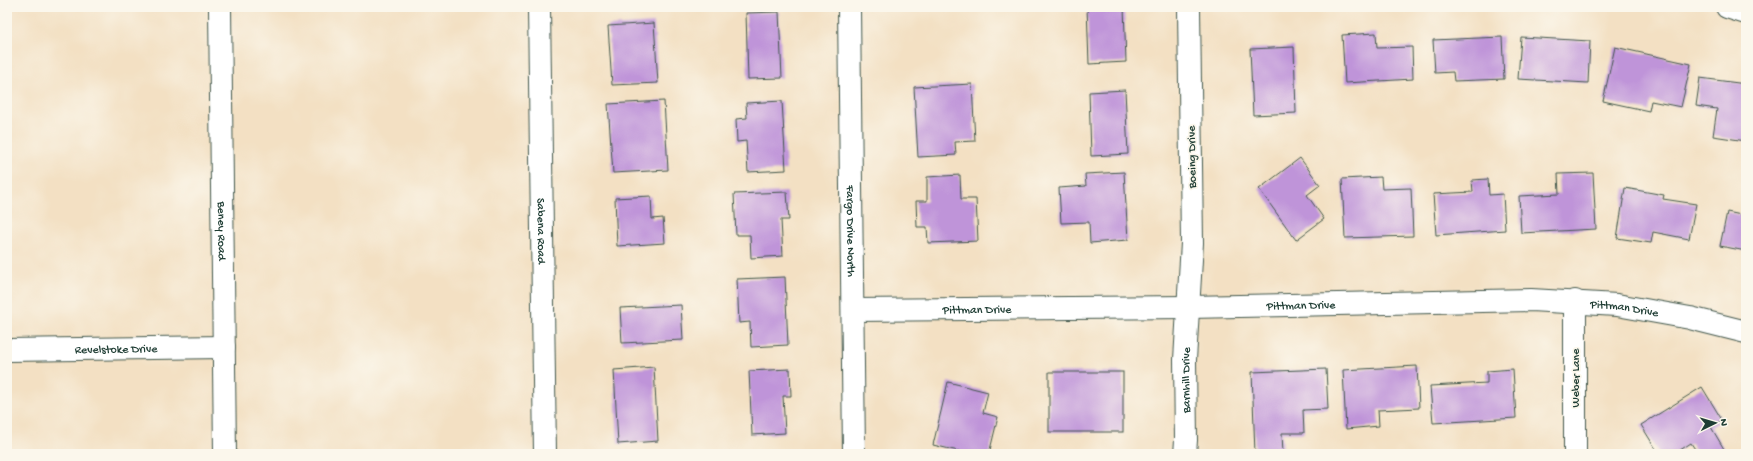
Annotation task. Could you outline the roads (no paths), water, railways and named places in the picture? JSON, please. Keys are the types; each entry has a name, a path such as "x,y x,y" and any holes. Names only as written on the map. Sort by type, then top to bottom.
{"street":[{"name":"Beney Road","path":"220,7 226,454"},
{"name":"Sabena Road","path":"539,7 545,454"},
{"name":"Fargo Drive North","path":"849,7 854,454"},
{"name":"Boeing Drive","path":"1189,7 1192,243 1189,306"},
{"path":"1727,7 1746,13"},
{"name":"Pittman Drive","path":"853,310 1531,300 1575,301 1617,305 1675,315 1746,332"},
{"name":"Weber Lane","path":"1575,301 1576,454"},
{"name":"Barnhill Drive","path":"1185,454 1185,360 1189,306"},
{"name":"Revelstoke Drive","path":"7,350 224,347"}]}
